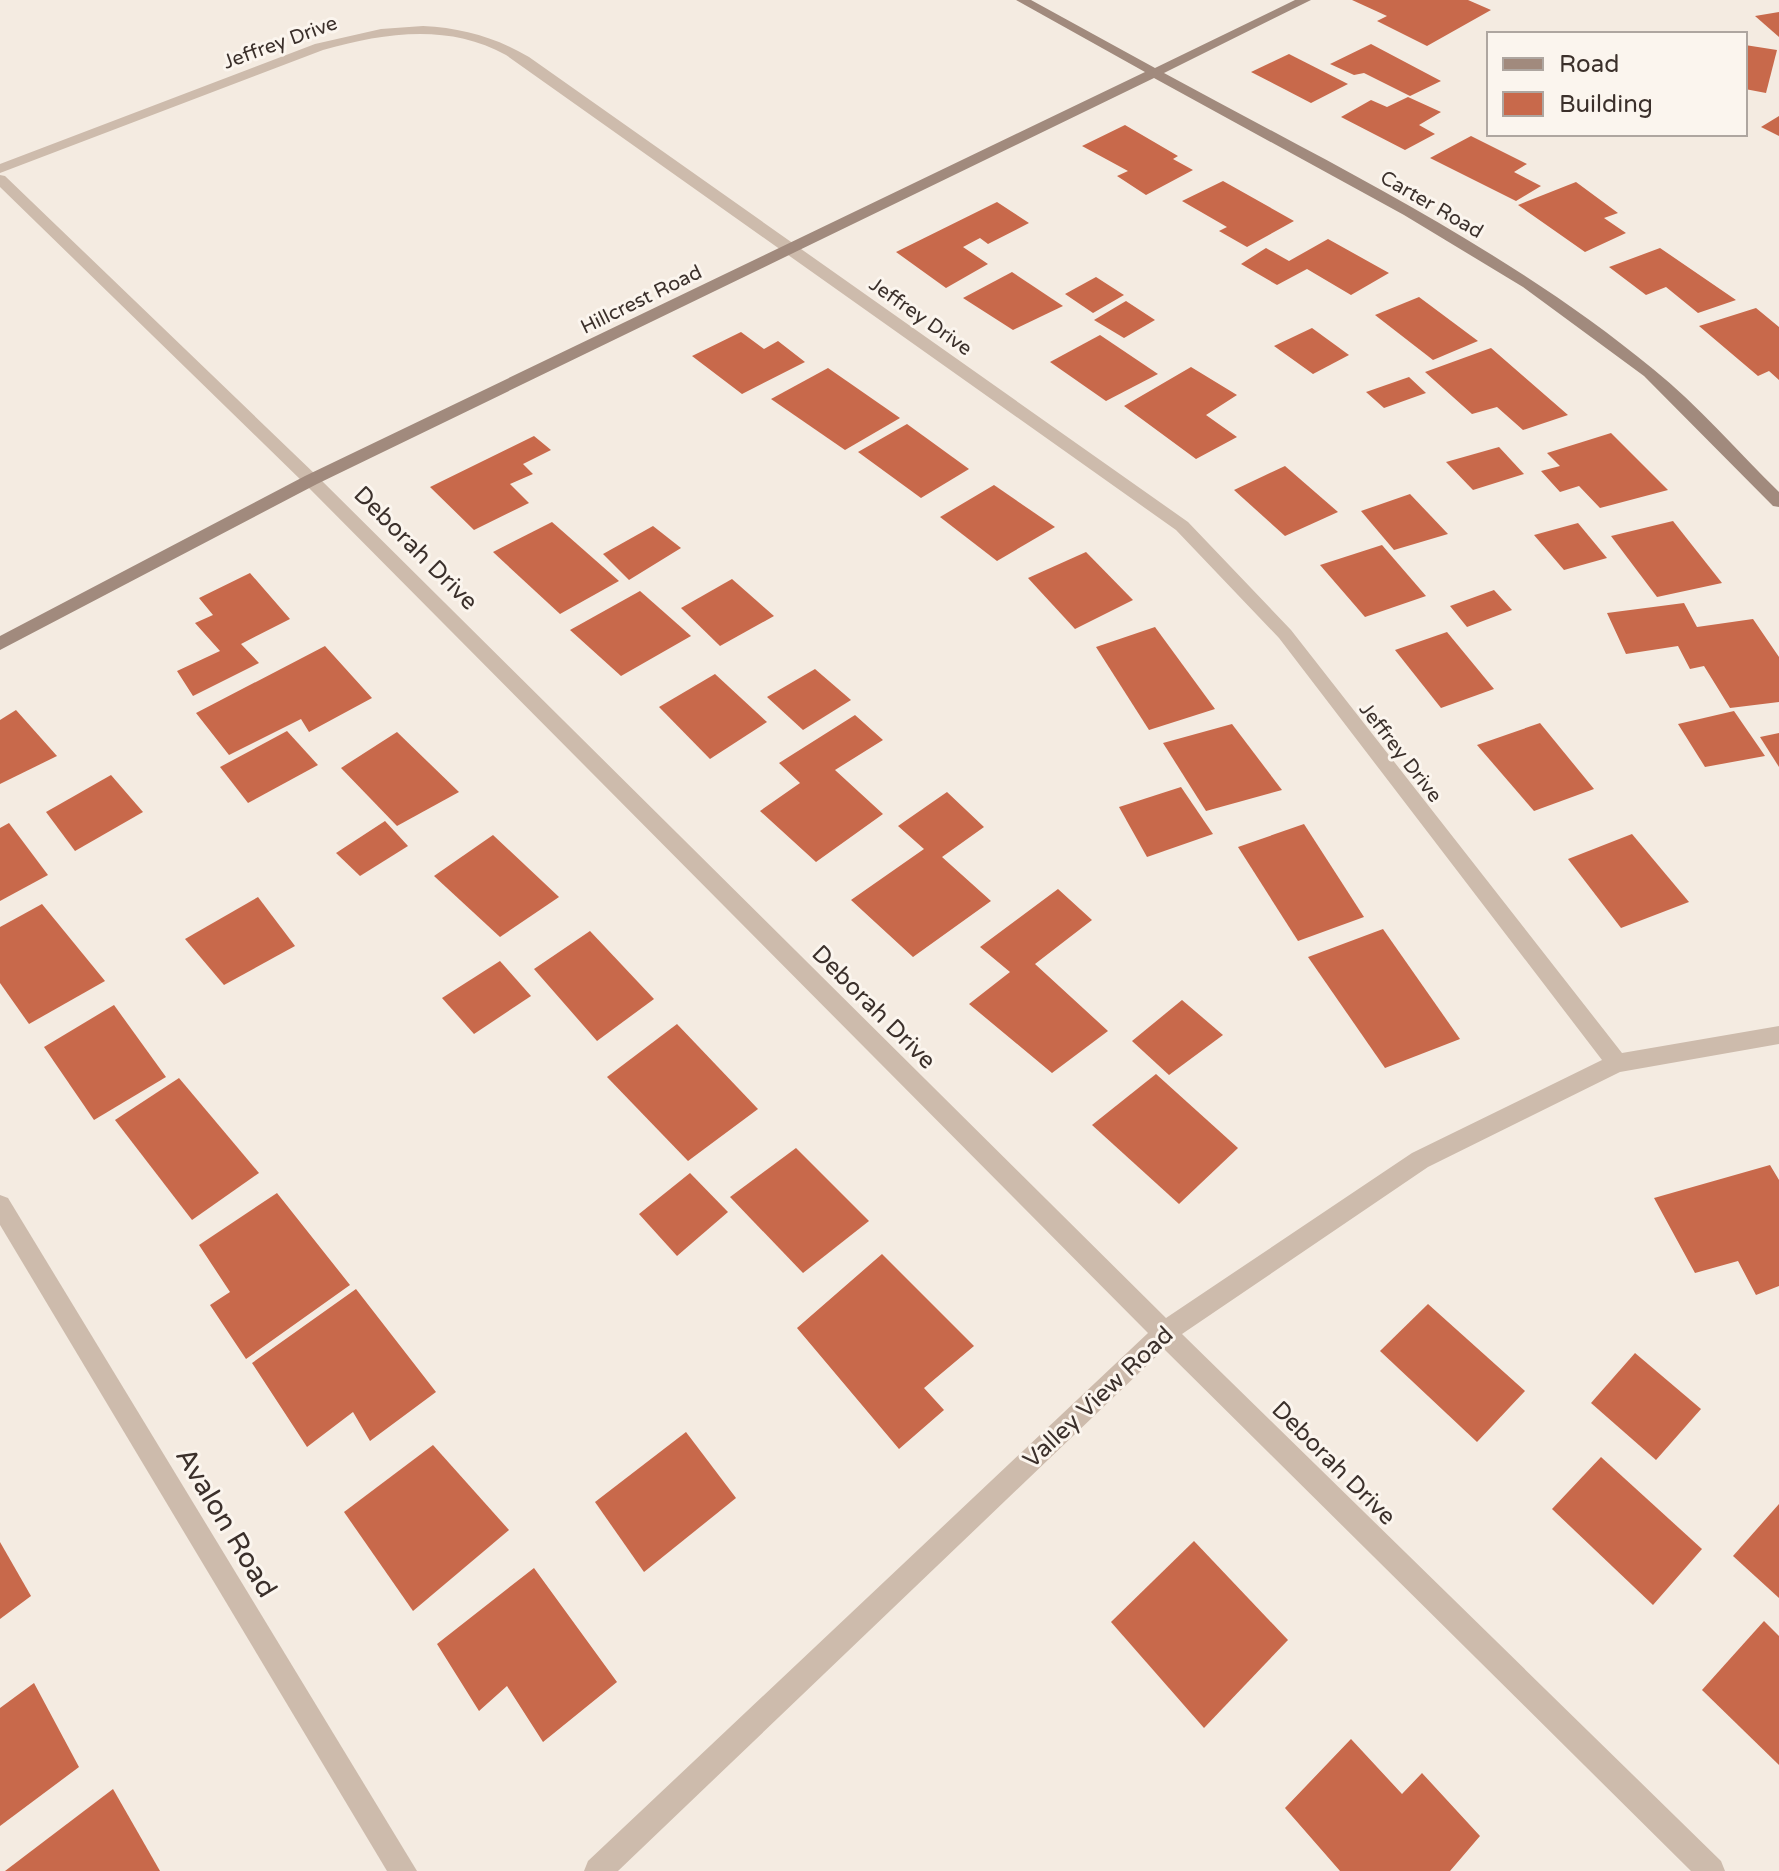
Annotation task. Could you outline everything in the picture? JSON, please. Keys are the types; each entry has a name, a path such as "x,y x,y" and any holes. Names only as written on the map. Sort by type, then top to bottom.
{"street":[{"name":"Carter Road","path":"1022,0 1155,70 1409,212 1528,284 1649,373 1779,502"},
{"name":"Hillcrest Road","path":"0,644 311,480 1305,0"},
{"name":"Jeffrey Drive","path":"0,169 319,47 361,34 400,30 440,31 486,40 525,60 1182,526 1285,634 1617,1063"},
{"name":"Deborah Drive","path":"0,179 311,480 1164,1333 1711,1871"},
{"name":"Valley View Road","path":"598,1871 1164,1333 1420,1160 1617,1063 1779,1035"},
{"name":"Avalon Road","path":"0,1205 403,1871"}],"building":[{"path":"1352,0 1468,0 1491,10 1427,46 1377,21 1387,16"},
{"path":"1779,12 1779,37 1755,16"},
{"path":"1371,44 1441,81 1410,96 1364,73 1354,75 1330,64"},
{"path":"1747,45 1777,50 1766,93 1747,89"},
{"path":"1289,54 1348,84 1311,103 1251,72"},
{"path":"1408,97 1441,112 1419,125 1435,134 1405,150 1341,117 1371,100 1387,107"},
{"path":"1779,116 1779,136 1761,127"},
{"path":"1125,125 1178,156 1173,159 1193,170 1146,195 1117,176 1128,171 1082,146"},
{"path":"1471,136 1527,164 1514,172 1541,186 1516,201 1430,158"},
{"path":"1223,181 1294,221 1247,247 1219,231 1227,227 1182,201"},
{"path":"1576,182 1618,213 1604,218 1626,233 1585,252 1518,205"},
{"path":"997,202 1029,223 988,244 980,238 963,247 988,264 946,288 896,252"},
{"path":"1328,239 1389,273 1351,295 1307,269 1277,285 1241,264 1266,248 1289,261"},
{"path":"1660,248 1736,300 1698,313 1666,287 1646,295 1609,267"},
{"path":"1012,272 1063,306 1013,330 963,298"},
{"path":"1096,277 1124,295 1093,313 1065,294"},
{"path":"1419,297 1478,341 1433,360 1375,315"},
{"path":"1126,301 1155,320 1124,338 1094,320"},
{"path":"1756,308 1779,327 1779,380 1769,371 1758,376 1699,326"},
{"path":"1312,328 1349,355 1313,374 1274,346"},
{"path":"741,332 764,349 778,341 805,362 742,394 692,356"},
{"path":"1100,335 1158,374 1106,401 1050,362"},
{"path":"1491,348 1568,415 1523,430 1497,407 1472,414 1425,372"},
{"path":"1191,367 1237,395 1206,415 1237,437 1196,459 1124,406"},
{"path":"828,368 900,418 845,450 771,399"},
{"path":"1409,377 1426,393 1384,408 1366,392"},
{"path":"907,424 969,469 921,498 858,452"},
{"path":"1611,433 1668,490 1600,508 1579,486 1560,492 1541,471 1560,466 1547,453"},
{"path":"534,436 551,450 523,464 533,474 510,484 529,503 474,530 430,487"},
{"path":"1499,447 1524,474 1473,490 1446,462"},
{"path":"1285,466 1338,512 1285,536 1234,490"},
{"path":"994,485 1055,527 997,561 940,517"},
{"path":"1410,494 1448,534 1394,550 1361,511"},
{"path":"1673,521 1722,583 1657,597 1611,536"},
{"path":"552,522 619,581 560,614 493,552"},
{"path":"1578,523 1607,558 1564,570 1534,535"},
{"path":"653,526 681,548 629,580 603,554"},
{"path":"1382,545 1426,596 1365,617 1320,565"},
{"path":"1086,552 1133,600 1075,629 1028,578"},
{"path":"250,573 290,619 241,644 259,663 193,696 177,671 220,651 195,623 213,615 199,598"},
{"path":"732,579 774,616 720,646 681,608"},
{"path":"1494,590 1512,610 1467,627 1450,606"},
{"path":"640,591 691,636 621,676 570,630"},
{"path":"1684,603 1697,627 1753,619 1779,657 1779,702 1730,708 1704,666 1690,669 1678,646 1626,654 1607,613"},
{"path":"1155,627 1215,709 1149,730 1096,647"},
{"path":"1447,632 1494,689 1441,708 1395,650"},
{"path":"325,646 372,698 309,732 301,719 229,755 196,713"},
{"path":"815,669 851,700 803,730 767,697"},
{"path":"715,674 767,722 710,759 659,707"},
{"path":"16,710 57,756 0,784 0,720"},
{"path":"1734,711 1765,756 1705,767 1678,724"},
{"path":"855,715 883,740 835,770 883,814 816,862 760,811 800,783 779,763"},
{"path":"1540,723 1594,789 1534,811 1477,745"},
{"path":"1232,724 1282,790 1206,811 1163,743"},
{"path":"287,731 318,765 248,803 220,767"},
{"path":"397,732 459,792 397,826 341,768"},
{"path":"1779,733 1779,767 1760,737"},
{"path":"111,775 143,812 75,851 46,812"},
{"path":"1181,787 1213,834 1147,857 1119,807"},
{"path":"947,792 984,827 942,857 991,901 913,957 851,900 924,849 898,826"},
{"path":"385,821 408,846 360,876 336,853"},
{"path":"9,823 48,875 0,901 0,828"},
{"path":"1304,824 1364,917 1298,941 1238,847"},
{"path":"1632,834 1689,902 1621,928 1568,859"},
{"path":"493,835 559,897 500,937 434,876"},
{"path":"1058,889 1092,920 1035,964 1108,1031 1052,1073 969,1004 1010,972 980,947"},
{"path":"258,897 295,946 224,985 185,939"},
{"path":"42,904 105,981 29,1024 0,983 0,927"},
{"path":"1383,929 1460,1039 1385,1068 1308,957"},
{"path":"590,931 654,999 597,1041 534,969"},
{"path":"500,961 531,996 474,1034 442,998"},
{"path":"1182,1000 1223,1035 1169,1075 1132,1041"},
{"path":"114,1005 166,1077 94,1120 44,1047"},
{"path":"677,1024 758,1109 688,1161 607,1077"},
{"path":"1156,1074 1238,1148 1179,1204 1092,1125"},
{"path":"179,1078 259,1173 192,1220 115,1120"},
{"path":"796,1148 869,1221 803,1273 730,1197"},
{"path":"1770,1165 1779,1180 1779,1286 1756,1295 1738,1261 1695,1273 1654,1198"},
{"path":"690,1173 728,1212 677,1256 639,1214"},
{"path":"277,1193 350,1285 246,1359 210,1305 230,1292 199,1245"},
{"path":"882,1254 974,1346 924,1388 944,1410 899,1449 797,1328"},
{"path":"356,1289 436,1392 370,1441 353,1412 307,1447 252,1363"},
{"path":"1428,1304 1525,1391 1477,1442 1380,1351"},
{"path":"1635,1353 1701,1409 1656,1460 1591,1403"},
{"path":"686,1432 736,1498 644,1572 595,1502"},
{"path":"433,1445 509,1530 413,1611 344,1512"},
{"path":"1601,1457 1702,1549 1653,1605 1552,1509"},
{"path":"1779,1504 1779,1598 1733,1556"},
{"path":"1194,1541 1288,1640 1204,1728 1111,1622"},
{"path":"0,1542 31,1596 0,1619"},
{"path":"534,1568 617,1682 543,1742 507,1686 479,1711 437,1644"},
{"path":"1764,1621 1779,1636 1779,1765 1702,1690"},
{"path":"34,1683 79,1767 0,1826 0,1708"},
{"path":"1351,1739 1402,1794 1422,1773 1480,1836 1450,1871 1340,1871 1285,1808"},
{"path":"113,1789 160,1871 5,1871"}]}
